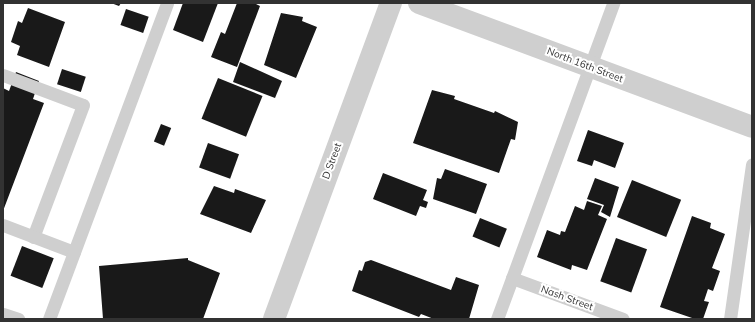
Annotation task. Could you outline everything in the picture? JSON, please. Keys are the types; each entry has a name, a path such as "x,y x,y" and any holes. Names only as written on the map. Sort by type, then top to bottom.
{"street":[{"name":"D Street","path":"274,319 391,3"},
{"name":"North 16th Street","path":"419,3 752,127"}],"lane":[{"path":"49,319 167,3"},
{"path":"497,319 613,3"},
{"path":"3,74 83,105 33,237"},
{"path":"730,319 752,165"},
{"path":"3,225 74,252"},
{"name":"Nash Street","path":"512,278 623,319"},
{"path":"3,314 18,319"}],"building":[{"path":"111,3 121,3 119,6"},
{"path":"183,3 218,3 203,42 173,30"},
{"path":"237,3 254,3 260,6 237,67 211,57 221,32 225,34"},
{"path":"28,8 65,22 49,67 17,55 20,46 11,42 18,21 22,23"},
{"path":"126,9 149,17 143,33 120,25"},
{"path":"281,13 303,17 302,21 317,27 296,78 264,65"},
{"path":"240,62 282,81 275,98 233,82"},
{"path":"62,69 86,77 81,92 57,84"},
{"path":"16,72 39,81 33,99 44,103 3,211 3,88 9,91"},
{"path":"218,78 263,96 246,137 202,119"},
{"path":"432,90 455,96 454,99 494,113 495,111 518,122 515,140 511,139 499,173 413,143"},
{"path":"161,124 171,128 164,146 154,142"},
{"path":"588,130 624,143 615,168 594,160 592,166 577,161"},
{"path":"208,143 239,154 230,179 199,167"},
{"path":"445,169 487,184 476,214 433,199 437,178 441,179"},
{"path":"383,173 427,190 423,200 428,202 426,208 420,206 416,216 373,199"},
{"path":"595,178 619,187 610,217 601,212 604,205 587,199"},
{"path":"632,180 681,200 666,237 617,217"},
{"path":"214,186 234,193 235,189 266,200 251,233 200,214"},
{"path":"587,201 602,206 598,215 607,219 587,270 572,265 571,270 537,257 547,230 560,235 561,231 565,232 575,206 584,210"},
{"path":"692,216 711,223 710,228 725,234 712,268 720,271 713,291 708,289 704,301 709,302 703,319 695,319 660,307"},
{"path":"480,218 507,229 499,247 473,237"},
{"path":"616,238 647,249 631,293 600,281"},
{"path":"22,246 54,258 42,288 11,276"},
{"path":"188,258 188,260 220,273 203,319 103,319 99,266"},
{"path":"371,260 451,290 456,277 479,285 469,319 434,319 421,314 419,317 352,291 359,270 362,271 365,262"}]}
